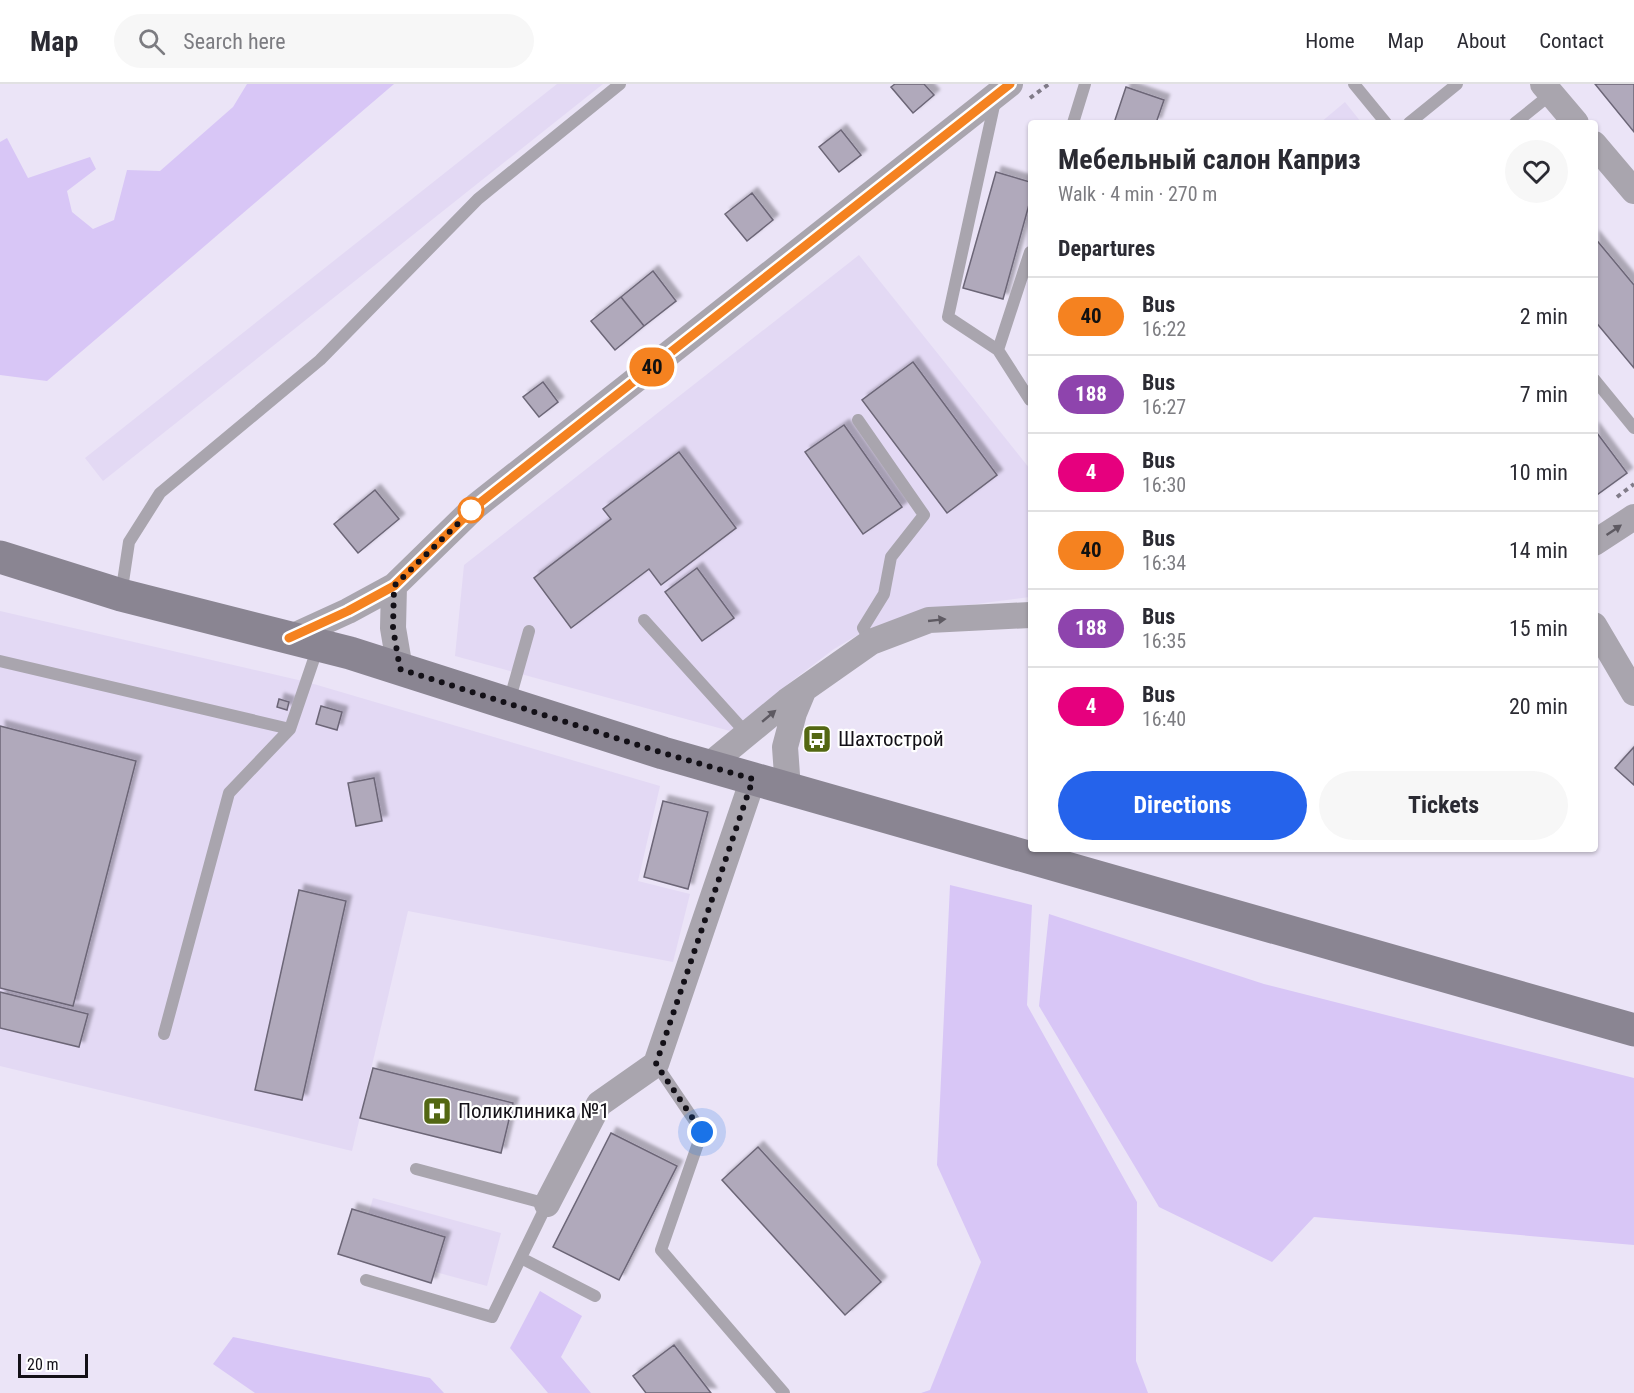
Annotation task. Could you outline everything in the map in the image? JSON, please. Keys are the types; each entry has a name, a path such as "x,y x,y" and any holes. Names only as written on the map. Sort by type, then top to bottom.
{"main road":[{"path":"0,557 122,595 350,653 708,766 1634,1030"}],"street":[{"path":"304,642 348,611 394,586 476,506 1003,89"},
{"path":"1547,89 1573,120"},
{"path":"1598,149 1634,191"},
{"path":"1598,540 1634,517"},
{"path":"394,586 393,628 400,669"},
{"path":"708,766 804,689 871,642 929,620 1028,615"},
{"path":"1598,632 1634,693"},
{"path":"788,789 785,747 794,713 804,689"},
{"path":"547,1204 598,1104 656,1064 753,779"}],"lane":[{"path":"122,595 129,542 160,493 320,360 478,199 620,84"},
{"path":"1074,120 1085,84"},
{"path":"1354,84 1384,120"},
{"path":"1413,120 1457,84"},
{"path":"1003,89 948,317 998,350 1028,397"},
{"path":"1518,120 1547,89"},
{"path":"998,350 1028,258"},
{"path":"1598,384 1634,428"},
{"path":"858,420 924,515 891,557 884,594 863,628 871,642"},
{"path":"644,620 747,734"},
{"path":"509,703 529,631"},
{"path":"164,1034 228,793 290,729 304,642"},
{"path":"0,661 290,729"},
{"path":"656,1064 702,1132 661,1250 784,1393"},
{"path":"366,1280 492,1317 547,1204 416,1168"},
{"path":"521,1258 595,1296"}],"shaded area":[{"path":"247,84 394,84 47,381 0,375 0,142 7,138 28,178 90,157 96,169 67,191 72,212 93,229 114,220 127,170 160,171 233,107"},
{"path":"557,84 603,84 103,481 85,458"},
{"path":"1345,102 1359,120 1324,120"},
{"path":"859,255 1028,466 1028,597 931,610 866,630 834,649 788,684 741,734 455,656 464,565"},
{"path":"0,611 307,682 660,786 638,881 690,894 673,962 408,911 352,1151 0,1066"},
{"path":"950,885 1032,905 1027,1005 1137,1202 1136,1361 1148,1393 921,1393 930,1390 981,1262 937,1165"},
{"path":"1049,914 1264,984 1634,1078 1634,1245 1314,1217 1272,1262 1159,1207 1039,1006"},
{"path":"373,1198 501,1233 487,1286 358,1251"},
{"path":"540,1291 582,1316 561,1357 591,1393 548,1393 510,1348"},
{"path":"233,1337 430,1378 444,1393 255,1393 213,1364"}],"building":[{"path":"895,84 924,84 934,95 913,113 891,87"},
{"path":"1595,84 1634,84 1634,132"},
{"path":"1126,87 1164,100 1157,120 1115,120"},
{"path":"841,130 861,155 839,172 819,147"},
{"path":"996,172 1028,181 1028,208 1003,299 963,288"},
{"path":"752,193 773,220 747,241 725,214"},
{"path":"1598,242 1634,285 1634,368 1598,325"},
{"path":"653,271 676,301 644,326 621,297"},
{"path":"621,297 644,326 615,350 591,321"},
{"path":"913,362 997,475 947,513 862,400"},
{"path":"543,382 558,402 539,417 523,397"},
{"path":"844,425 902,507 863,534 805,452"},
{"path":"1598,434 1627,473 1598,494"},
{"path":"679,452 736,528 661,585 649,569 571,628 534,578 611,519 603,509"},
{"path":"375,490 399,519 358,553 334,524"},
{"path":"697,568 734,618 702,641 665,592"},
{"path":"279,699 289,702 287,710 277,707"},
{"path":"321,706 342,712 337,730 316,724"},
{"path":"0,726 136,761 73,1006 0,988"},
{"path":"1634,747 1634,785 1615,768"},
{"path":"374,778 382,821 356,826 348,783"},
{"path":"663,801 708,812 688,889 644,877"},
{"path":"299,890 346,901 302,1100 255,1090"},
{"path":"0,992 88,1014 79,1047 0,1028"},
{"name":"Поликлиника №1","path":"373,1068 513,1103 501,1153 360,1118"},
{"path":"611,1133 677,1166 619,1280 553,1247"},
{"path":"758,1147 881,1282 845,1315 722,1180"},
{"path":"352,1209 445,1237 431,1283 338,1254"},
{"path":"674,1345 711,1393 646,1393 633,1376"}],"bus line":[{"name":"40","path":"289,638 348,611 394,586 476,506 1010,84"}],"place":[{"name":"Шахтострой","path":"817,739"},
{"name":"Поликлиника №1","path":"437,1111"}],"route":[{"path":"471,510 476,506 394,586 393,628 400,669 663,753 753,779 656,1064 702,1132"}]}
